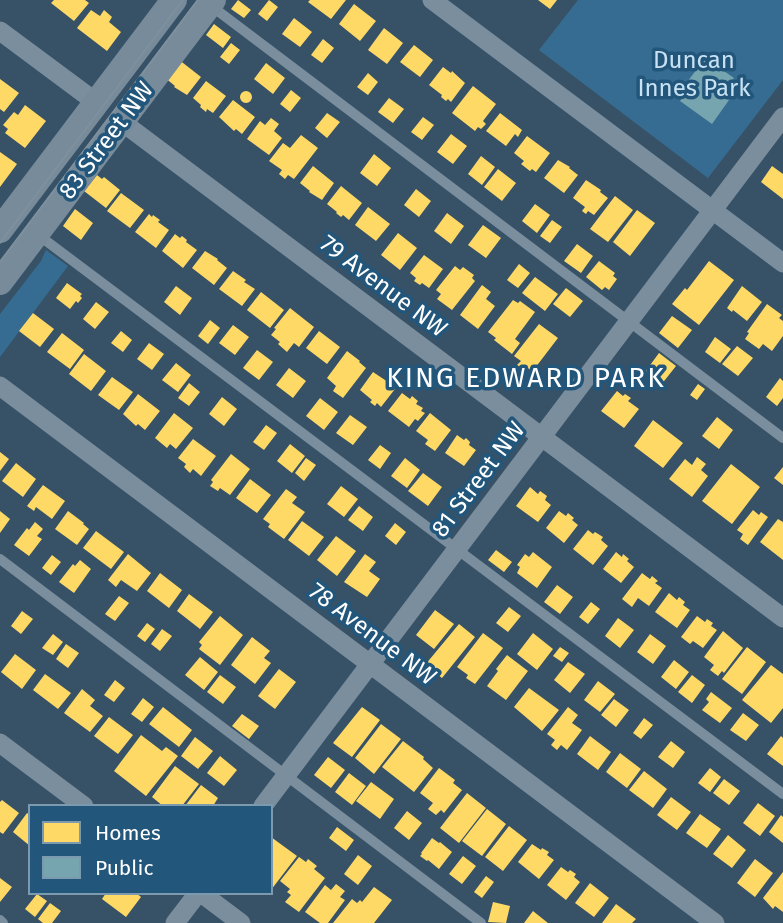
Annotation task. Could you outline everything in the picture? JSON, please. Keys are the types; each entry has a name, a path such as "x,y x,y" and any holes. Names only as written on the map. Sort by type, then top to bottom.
{"main road":[{"name":"83 Street NW","path":"5,219 174,0"},
{"name":"83 Street NW","path":"0,282 211,3"}],"street":[{"path":"432,0 783,263"},
{"path":"0,31 97,103"},
{"name":"81 Street NW","path":"265,804 783,117"},
{"name":"79 Avenue NW","path":"122,122 783,618"},
{"name":"78 Avenue NW","path":"0,386 715,923"},
{"path":"0,743 81,804"},
{"path":"175,923 198,895"},
{"path":"203,895 241,923"}],"lane":[{"path":"211,3 783,438"},
{"path":"37,234 783,794"},
{"path":"0,559 481,923"}],"green space":[{"name":"Duncan Innes Park","path":"578,0 783,0 783,80 708,178 539,50"},
{"path":"46,250 68,266 0,357 0,314 41,261"}],"building: Homes":[{"path":"54,0 85,0 89,3 74,21 51,3"},
{"path":"238,0 251,10 244,18 231,9"},
{"path":"269,0 278,7 267,21 258,14"},
{"path":"346,0 331,19 308,2"},
{"path":"538,0 557,0 550,9"},
{"path":"354,4 376,21 360,41 339,24"},
{"path":"91,10 100,16 104,10 112,17 109,22 121,32 107,51 77,28"},
{"path":"294,18 312,32 300,47 282,34"},
{"path":"214,24 231,37 223,48 206,35"},
{"path":"384,28 403,43 387,64 368,50"},
{"path":"323,39 334,48 322,63 311,55"},
{"path":"231,43 240,50 229,64 220,57"},
{"path":"414,45 433,60 420,77 400,62"},
{"path":"178,59 201,77 187,95 164,77"},
{"path":"266,63 285,78 273,94 254,79"},
{"path":"443,67 465,83 451,102 448,99 446,101 429,85"},
{"path":"368,73 378,82 368,95 357,87"},
{"path":"0,79 19,93 4,112 0,109"},
{"path":"206,81 226,96 213,113 207,109 206,112 193,98"},
{"path":"473,86 496,104 483,121 486,124 475,131 452,113"},
{"path":"291,90 301,98 290,112 280,104"},
{"path":"246,91 252,97 246,103 240,97"},
{"path":"389,98 404,109 393,123 378,112"},
{"path":"233,100 255,117 242,134 236,129 234,131 219,117"},
{"path":"25,105 46,121 25,148 5,133 8,129 3,125 14,112 18,115"},
{"path":"327,113 340,122 327,138 315,128"},
{"path":"500,113 522,130 518,137 515,134 506,146 486,131"},
{"path":"423,117 434,125 422,140 411,132"},
{"path":"271,118 279,124 274,131 282,138 269,155 247,139 260,121 265,125"},
{"path":"451,134 467,146 453,164 437,152"},
{"path":"301,135 318,148 294,179 288,175 285,179 279,174 282,170 269,161 283,143 290,148"},
{"path":"527,136 550,153 536,172 521,164 524,161 514,153"},
{"path":"0,152 17,164 0,187"},
{"path":"374,154 391,168 377,186 360,173"},
{"path":"481,156 495,167 482,185 468,174"},
{"path":"558,160 578,175 564,193 544,178"},
{"path":"313,166 334,183 322,200 300,183"},
{"path":"772,166 783,174 783,199 761,182"},
{"path":"498,169 516,183 502,201 484,187"},
{"path":"97,175 102,179 104,177 120,190 106,208 84,191"},
{"path":"586,180 608,198 594,215 582,211 585,207 573,198"},
{"path":"341,186 362,203 349,220 343,215 341,217 327,204"},
{"path":"416,189 431,201 419,217 404,205"},
{"path":"121,193 144,210 130,228 107,211"},
{"path":"615,196 633,210 608,242 590,229"},
{"path":"535,204 550,215 537,233 522,221"},
{"path":"368,207 390,224 376,241 355,225"},
{"path":"75,209 93,223 81,240 63,226"},
{"path":"637,210 655,223 630,256 613,242"},
{"path":"447,213 464,226 451,244 434,231"},
{"path":"149,214 160,220 158,222 169,230 156,248 135,232"},
{"path":"552,220 562,227 550,243 540,236"},
{"path":"483,225 501,238 486,258 468,245"},
{"path":"398,233 417,248 400,270 381,255"},
{"path":"175,234 180,238 182,236 197,250 183,268 162,251"},
{"path":"577,244 593,256 581,273 564,261"},
{"path":"205,251 227,268 214,285 192,268"},
{"path":"424,255 443,269 429,288 414,281 416,278 410,273"},
{"path":"599,261 615,273 613,276 617,279 609,290 605,287 602,290 586,277"},
{"path":"709,261 734,280 699,325 672,304 685,288 687,290"},
{"path":"519,264 530,273 518,288 507,280"},
{"path":"455,266 460,270 463,267 474,275 472,278 475,281 452,310 437,299 441,294 436,290"},
{"path":"233,271 255,289 242,306 219,289"},
{"path":"535,277 558,294 545,311 522,293"},
{"path":"67,283 82,294 78,303 76,301 70,309 56,298"},
{"path":"482,285 491,292 486,299 495,306 478,329 460,315"},
{"path":"176,286 192,298 180,315 164,302"},
{"path":"742,286 762,302 747,321 727,308"},
{"path":"566,288 583,301 570,317 553,304"},
{"path":"261,292 284,310 270,328 247,310"},
{"path":"513,300 518,303 520,301 535,312 515,339 520,343 512,354 488,332"},
{"path":"96,302 109,312 95,329 83,319"},
{"path":"767,304 782,315 779,318 783,321 783,336 772,351 763,344 759,349 745,339"},
{"path":"290,308 314,327 299,347 294,343 287,352 271,335"},
{"path":"33,313 54,329 40,347 19,331"},
{"path":"672,316 692,330 678,348 659,333"},
{"path":"210,320 220,328 208,344 198,336"},
{"path":"539,324 558,338 532,372 528,368 525,371 517,365 521,361 514,356"},
{"path":"233,325 249,337 235,355 219,343"},
{"path":"121,331 132,340 123,352 111,343"},
{"path":"319,331 340,347 327,364 306,348"},
{"path":"62,333 84,350 70,369 47,352"},
{"path":"715,337 731,349 720,363 705,352"},
{"path":"149,343 164,354 152,370 137,359"},
{"path":"737,346 753,358 738,376 722,364"},
{"path":"257,350 273,362 259,380 243,368"},
{"path":"347,351 366,368 343,398 333,391 336,386 327,378"},
{"path":"659,353 676,366 661,385 645,372"},
{"path":"84,354 106,371 91,391 69,374"},
{"path":"176,363 191,375 178,392 162,380"},
{"path":"289,368 306,381 293,398 276,385"},
{"path":"373,372 395,389 381,407 370,402 372,400 360,390"},
{"path":"112,377 133,392 119,410 98,395"},
{"path":"780,378 783,381 783,398 777,406 766,397"},
{"path":"189,383 200,392 189,406 178,398"},
{"path":"698,384 705,389 697,400 690,395"},
{"path":"617,391 631,398 628,401 639,409 624,428 601,411"},
{"path":"402,393 418,401 416,404 423,408 421,411 425,413 409,427 388,411"},
{"path":"138,394 160,411 145,430 123,414"},
{"path":"222,397 237,409 224,426 209,414"},
{"path":"320,398 338,412 324,430 306,416"},
{"path":"174,413 193,428 176,449 170,444 167,448 155,438"},
{"path":"430,413 451,430 435,451 425,444 428,440 416,431"},
{"path":"350,415 367,427 353,445 336,433"},
{"path":"717,417 733,430 719,449 702,436"},
{"path":"653,420 683,443 663,468 634,446"},
{"path":"266,425 277,433 264,450 253,442"},
{"path":"457,435 464,440 466,438 470,442 469,445 476,450 464,466 445,453"},
{"path":"193,439 216,456 201,476 193,469 190,473 184,467 186,464 178,458"},
{"path":"290,444 305,456 292,473 277,461"},
{"path":"380,445 391,453 380,469 368,460"},
{"path":"0,452 9,459 0,471"},
{"path":"231,454 250,469 230,495 220,488 218,491 210,486 213,482 211,480"},
{"path":"697,457 706,464 701,470 708,476 692,497 669,479 685,459 692,465"},
{"path":"306,458 316,465 304,481 295,473"},
{"path":"405,458 420,470 407,488 391,476"},
{"path":"16,463 36,479 23,497 2,481"},
{"path":"731,464 760,487 732,524 702,501"},
{"path":"783,467 783,485 774,478"},
{"path":"423,473 442,487 428,506 408,491"},
{"path":"250,479 271,495 257,513 236,498"},
{"path":"43,485 65,501 52,519 36,507 34,511 27,506"},
{"path":"341,486 358,499 344,517 327,504"},
{"path":"530,487 538,494 540,491 547,496 545,500 551,505 538,522 516,506"},
{"path":"286,489 297,497 292,503 305,512 284,539 268,527 270,524 263,519"},
{"path":"359,506 373,517 363,531 348,520"},
{"path":"753,510 768,517 748,545 740,539 743,534 737,530"},
{"path":"0,511 10,519 0,533"},
{"path":"68,511 89,529 77,545 55,529"},
{"path":"559,511 566,516 568,513 578,525 564,543 546,528"},
{"path":"778,519 783,522 783,560 760,542"},
{"path":"302,521 324,537 309,556 288,540"},
{"path":"35,522 43,529 37,536 42,539 29,556 14,545"},
{"path":"395,523 406,532 396,545 385,536"},
{"path":"588,530 603,537 601,540 608,546 593,565 573,549"},
{"path":"96,531 124,552 111,569 83,548"},
{"path":"336,536 356,551 337,576 317,560"},
{"path":"496,550 512,562 504,572 488,560"},
{"path":"533,552 552,567 537,588 517,573 520,567 517,565 525,554 529,557"},
{"path":"616,552 629,559 627,561 634,567 621,583 603,569"},
{"path":"128,554 151,573 137,591 121,580 116,587 108,580"},
{"path":"365,554 376,562 369,571 380,579 367,597 344,582"},
{"path":"52,555 61,562 51,575 42,568"},
{"path":"80,560 91,569 74,593 59,582 73,564 75,566"},
{"path":"160,573 182,590 169,608 147,591"},
{"path":"642,573 650,579 652,576 658,581 655,583 662,588 649,606 638,598 632,607 622,599"},
{"path":"557,585 573,597 560,614 544,602"},
{"path":"669,593 677,600 679,597 685,602 683,605 690,610 677,628 655,612"},
{"path":"189,594 213,612 200,629 177,611"},
{"path":"119,596 129,603 115,621 105,614"},
{"path":"591,602 600,609 588,624 579,617"},
{"path":"509,607 521,616 508,632 496,623"},
{"path":"435,610 454,624 434,649 416,635"},
{"path":"22,611 33,619 21,634 11,626"},
{"path":"220,616 243,635 220,665 199,649 202,645 199,642"},
{"path":"697,616 705,622 707,619 713,623 711,626 717,630 703,648 693,641 690,644 681,637"},
{"path":"618,618 634,630 620,648 605,636"},
{"path":"147,623 155,629 145,642 137,636"},
{"path":"459,624 475,637 442,678 425,665"},
{"path":"162,629 172,636 160,651 151,644"},
{"path":"723,631 743,648 724,673 722,671 718,676 710,670 714,665 704,657"},
{"path":"483,633 503,648 475,684 457,667"},
{"path":"533,633 553,649 537,670 517,654"},
{"path":"53,634 63,642 53,655 42,648"},
{"path":"650,634 666,646 653,664 637,652"},
{"path":"252,637 270,651 264,658 271,663 255,684 231,665"},
{"path":"66,644 79,653 68,668 56,659"},
{"path":"560,647 569,653 562,662 553,656"},
{"path":"747,647 766,662 742,694 722,679"},
{"path":"15,654 36,670 22,689 1,672"},
{"path":"507,655 528,671 506,700 487,686"},
{"path":"200,657 218,672 204,690 185,675"},
{"path":"674,660 689,672 676,689 661,677"},
{"path":"568,662 585,674 570,693 554,680"},
{"path":"771,665 783,674 783,708 771,723 742,700"},
{"path":"279,669 296,682 275,709 258,696"},
{"path":"45,674 71,693 58,709 33,690"},
{"path":"220,675 236,687 223,704 207,692"},
{"path":"692,675 705,685 692,703 678,692"},
{"path":"115,680 125,688 114,702 104,695"},
{"path":"598,681 615,694 600,712 584,700"},
{"path":"529,688 559,710 542,731 514,707"},
{"path":"82,689 95,700 90,706 103,716 90,732 64,713"},
{"path":"711,692 732,708 720,723 702,710 709,702 706,699"},
{"path":"143,698 154,707 142,722 131,714"},
{"path":"614,699 629,710 616,727 601,715"},
{"path":"163,707 192,730 179,747 149,724"},
{"path":"362,707 380,720 352,757 333,743"},
{"path":"568,707 578,715 572,723 582,730 567,750 561,745 557,750 551,745 555,740 547,734"},
{"path":"743,713 759,725 746,741 730,730"},
{"path":"242,714 259,726 249,739 232,726"},
{"path":"109,717 133,735 118,754 94,736"},
{"path":"644,718 653,725 641,739 633,733"},
{"path":"381,724 401,739 374,774 355,758"},
{"path":"141,735 162,751 166,747 178,756 146,796 114,771"},
{"path":"590,736 611,752 598,770 577,754"},
{"path":"781,736 783,738 783,766 767,754"},
{"path":"195,737 213,751 198,769 181,756"},
{"path":"403,741 424,757 433,768 414,792 382,767"},
{"path":"671,741 685,752 673,768 658,757"},
{"path":"620,753 641,769 627,788 606,772"},
{"path":"220,756 237,770 224,786 207,773"},
{"path":"328,757 345,770 331,788 314,775"},
{"path":"175,766 199,784 184,804 161,804 152,797"},
{"path":"439,768 455,780 453,783 462,790 444,813 441,810 436,815 428,809 433,803 420,793"},
{"path":"710,768 721,777 710,792 698,783"},
{"path":"644,771 667,789 653,808 629,790"},
{"path":"349,773 366,786 352,805 335,792"},
{"path":"724,779 740,791 729,805 713,793"},
{"path":"371,782 394,799 380,819 356,801"},
{"path":"201,785 218,798 214,804 187,804"},
{"path":"467,793 486,808 459,843 440,828"},
{"path":"671,797 691,812 677,830 657,815"},
{"path":"2,800 19,813 3,834 0,832"},
{"path":"758,803 775,816 760,836 743,823"},
{"path":"487,809 506,824 482,856 462,841"},
{"path":"407,811 422,823 409,840 394,828"},
{"path":"27,813 28,814 28,844 13,832"},
{"path":"700,814 721,829 707,848 686,833"},
{"path":"781,815 783,817 783,843 769,832"},
{"path":"509,826 527,840 503,871 485,857"},
{"path":"337,827 354,840 346,851 329,838"},
{"path":"728,835 746,850 732,868 713,854"},
{"path":"273,838 297,856 273,887"},
{"path":"432,838 452,852 439,869 420,856"},
{"path":"532,844 549,852 547,855 554,860 539,879 518,862"},
{"path":"358,855 372,866 358,885 344,874"},
{"path":"463,856 476,866 462,884 449,874"},
{"path":"299,857 306,862 308,859 317,866 314,869 325,878 299,912 285,902 291,895 287,892 290,889 280,881"},
{"path":"755,859 773,873 755,897 737,883"},
{"path":"561,867 576,874 574,877 580,882 566,900 547,885"},
{"path":"783,872 783,912 775,906 773,909 763,898"},
{"path":"486,876 494,882 482,898 474,892"},
{"path":"0,878 12,887 0,902"},
{"path":"590,883 609,898 594,917 575,903"},
{"path":"336,884 345,891 340,897 345,900 328,923 320,923 305,912 325,885 331,890"},
{"path":"374,887 392,900 374,923 333,923 352,899 357,903 360,900 362,902"},
{"path":"36,895 47,901 35,917 25,909"},
{"path":"105,895 141,897 126,917 102,899"},
{"path":"493,902 510,906 506,923 488,922"},
{"path":"50,903 61,911 52,923 43,923 38,919"},
{"path":"616,904 636,919 632,923 602,923"},
{"path":"533,911 548,923 524,923"}],"building: Public":[{"path":"705,58 734,78 721,95 729,100 712,124 680,101 689,88 685,85"}],"tram line":[{"path":"0,243 183,0"},
{"path":"0,262 198,0"}],"district":[{"name":"KING EDWARD PARK","path":"526,379"}]}
